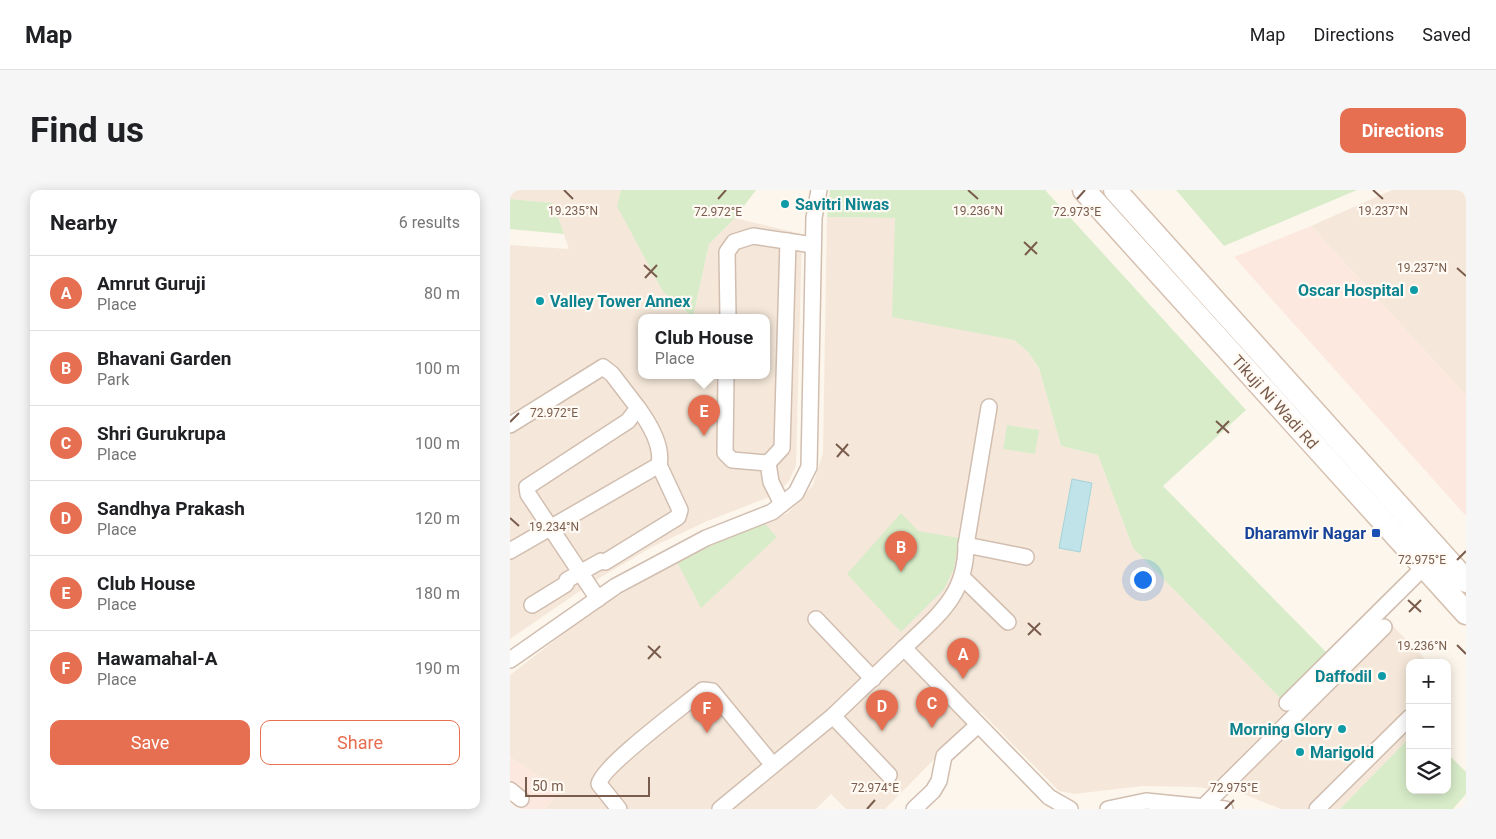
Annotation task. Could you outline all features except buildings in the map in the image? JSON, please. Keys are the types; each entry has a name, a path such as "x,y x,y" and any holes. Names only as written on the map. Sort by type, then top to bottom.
{"main road":[{"name":"Tikuji Ni Wadi Rd","path":"1084,190 1466,613"},
{"name":"Tikuji Ni Wadi Rd","path":"1115,190 1466,581"}],"street":[{"path":"510,660 616,586 706,538 772,512 796,493 809,467 813,245 814,218 819,190"},
{"path":"728,314 728,252 734,242 753,236 813,245"},
{"path":"768,463 782,448 788,241"},
{"path":"510,425 603,367 612,374 649,424 661,456 659,465 680,510 678,517 605,562 601,561 566,580 566,584 532,605"},
{"path":"726,379 725,453 732,460 768,463"},
{"path":"720,809 772,764 833,716 941,612 957,591 966,566 966,545 989,407"},
{"path":"598,599 528,494 527,487 628,421 638,408"},
{"path":"768,463 771,482 782,504"},
{"path":"510,551 659,465"},
{"path":"966,545 1026,557"},
{"path":"1287,703 1424,567"},
{"path":"962,577 1008,622"},
{"path":"816,619 872,679"},
{"path":"1204,806 1384,627"},
{"path":"904,648 1049,797 1070,809"},
{"path":"619,809 599,784 600,779 614,763 703,690 712,691 772,764"},
{"path":"833,716 889,775"},
{"path":"1318,809 1406,720"},
{"path":"914,809 933,791 939,781 944,756 978,725"},
{"path":"1108,809 1146,801 1224,809"}],"shaded area":[{"path":"510,190 621,190 618,206 663,292 689,314 638,314 638,379 770,379 770,314 694,314 709,244 735,218 802,234 796,466 789,481 777,494 705,522 652,547 596,580 510,639 510,245 569,249 553,203 510,199"},
{"path":"1392,190 1466,190 1466,396 1311,226"},
{"path":"827,217 895,218 965,330 1014,340 1028,352 1039,368 1061,446 1098,455 1133,548 1281,699 1404,577 1414,588 1385,618 1425,659 1406,659 1406,741 1340,809 1281,809 1241,793 1196,787 1143,786 1074,794 1059,791 981,712 885,809 846,809 831,794 816,809 545,809 560,790 510,757 510,675 598,607 677,562 788,513 813,485 823,453"},
{"path":"1311,226 1466,396 1466,516 1234,257"},
{"path":"510,757 561,790 545,809 520,809 529,798 510,781"}],"green space":[{"path":"621,190 756,190 735,218 709,244 694,314 689,314 663,292 617,206"},
{"path":"830,190 1045,190 1246,410 1163,486 1328,654 1282,700 1133,548 1098,455 1061,446 1039,368 1028,352 1014,340 892,317 895,218 827,217"},
{"path":"1176,190 1357,190 1224,246"},
{"path":"510,199 553,203 564,234 510,229"},
{"path":"1007,425 1039,430 1035,454 1003,449"},
{"path":"901,513 918,531 959,538 954,569 944,589 901,632 847,574"},
{"path":"765,524 777,537 701,608 677,562 729,537"},
{"path":"1406,741 1406,794 1451,794 1451,757 1466,772 1466,794 1453,809 1340,809"}],"water":[{"path":"1072,479 1092,483 1080,552 1059,548"}],"place":[{"name":"Savitri Niwas","path":"785,204"},
{"name":"Oscar Hospital","path":"1414,290"},
{"name":"Valley Tower Annex","path":"540,301"},
{"name":"Club House","path":"704,436"},
{"name":"Dharamvir Nagar","path":"1376,533"},
{"name":"Bhavani Garden","path":"901,572"},
{"name":"Daffodil","path":"1382,676"},
{"name":"Amrut Guruji","path":"963,679"},
{"name":"Shri Gurukrupa","path":"932,728"},
{"name":"Morning Glory","path":"1342,729"},
{"name":"Sandhya Prakash","path":"882,731"},
{"name":"Hawamahal-A","path":"707,733"},
{"name":"Marigold","path":"1300,752"}]}
